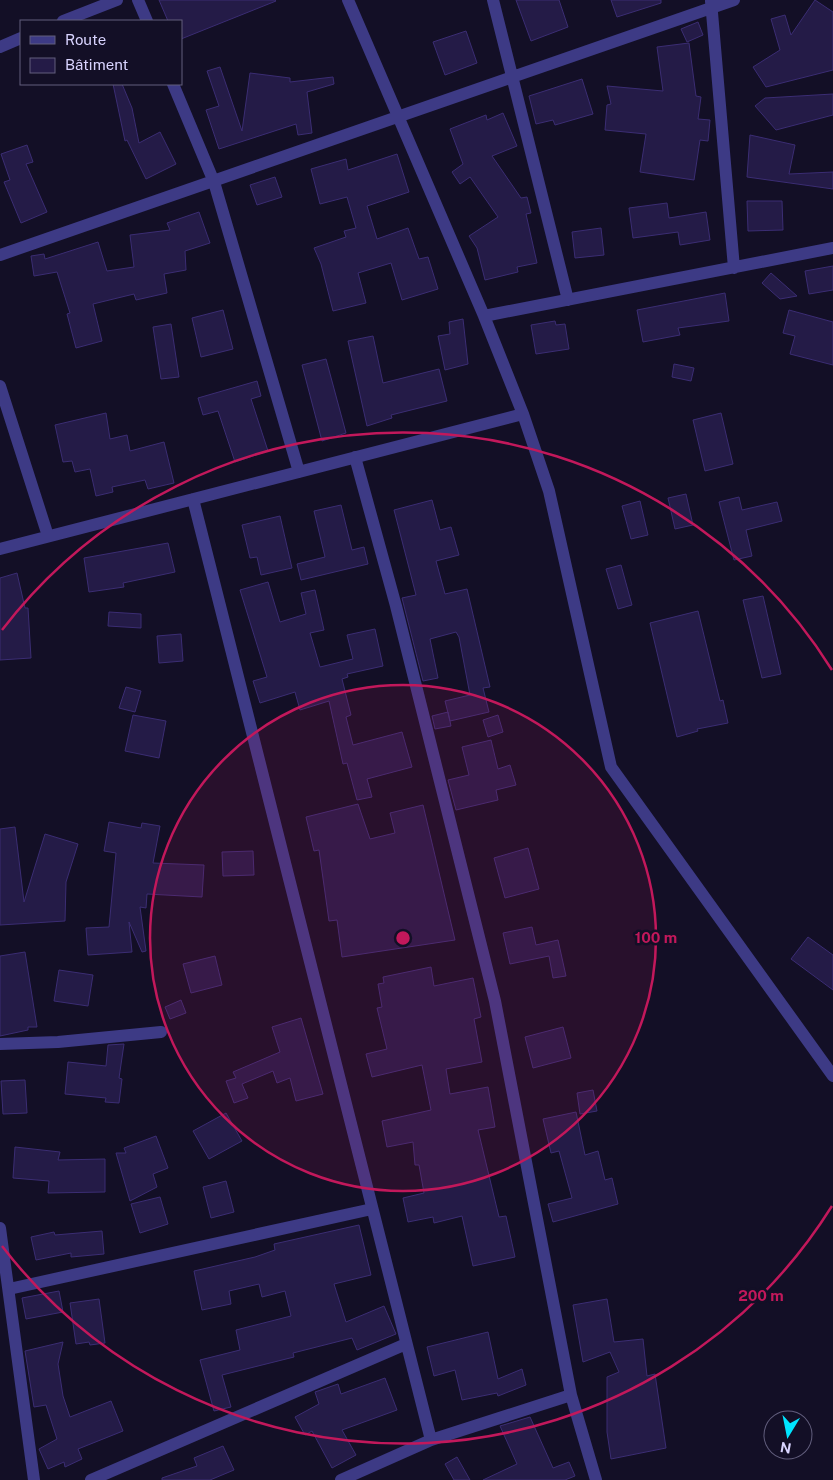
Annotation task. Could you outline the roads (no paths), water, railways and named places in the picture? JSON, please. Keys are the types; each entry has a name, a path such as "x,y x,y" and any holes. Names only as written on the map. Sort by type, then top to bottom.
{"street":[{"path":"66,20 117,0"},
{"path":"138,0 147,20"},
{"path":"348,0 484,316 523,414 549,491 612,767 833,1076"},
{"path":"493,0 568,300"},
{"path":"0,255 512,78 711,4 734,0"},
{"path":"711,4 734,268"},
{"path":"0,47 20,38"},
{"path":"173,85 214,182 299,472"},
{"path":"484,316 833,248"},
{"path":"0,386 48,536"},
{"path":"0,548 523,414"},
{"path":"355,457 396,606 494,1001 571,1395 596,1480"},
{"path":"193,499 431,1440"},
{"path":"0,1044 58,1042 162,1032"},
{"path":"9,1289 372,1209"},
{"path":"0,1228 34,1480"},
{"path":"91,1480 406,1344"},
{"path":"341,1480 431,1440 571,1395"}]}
